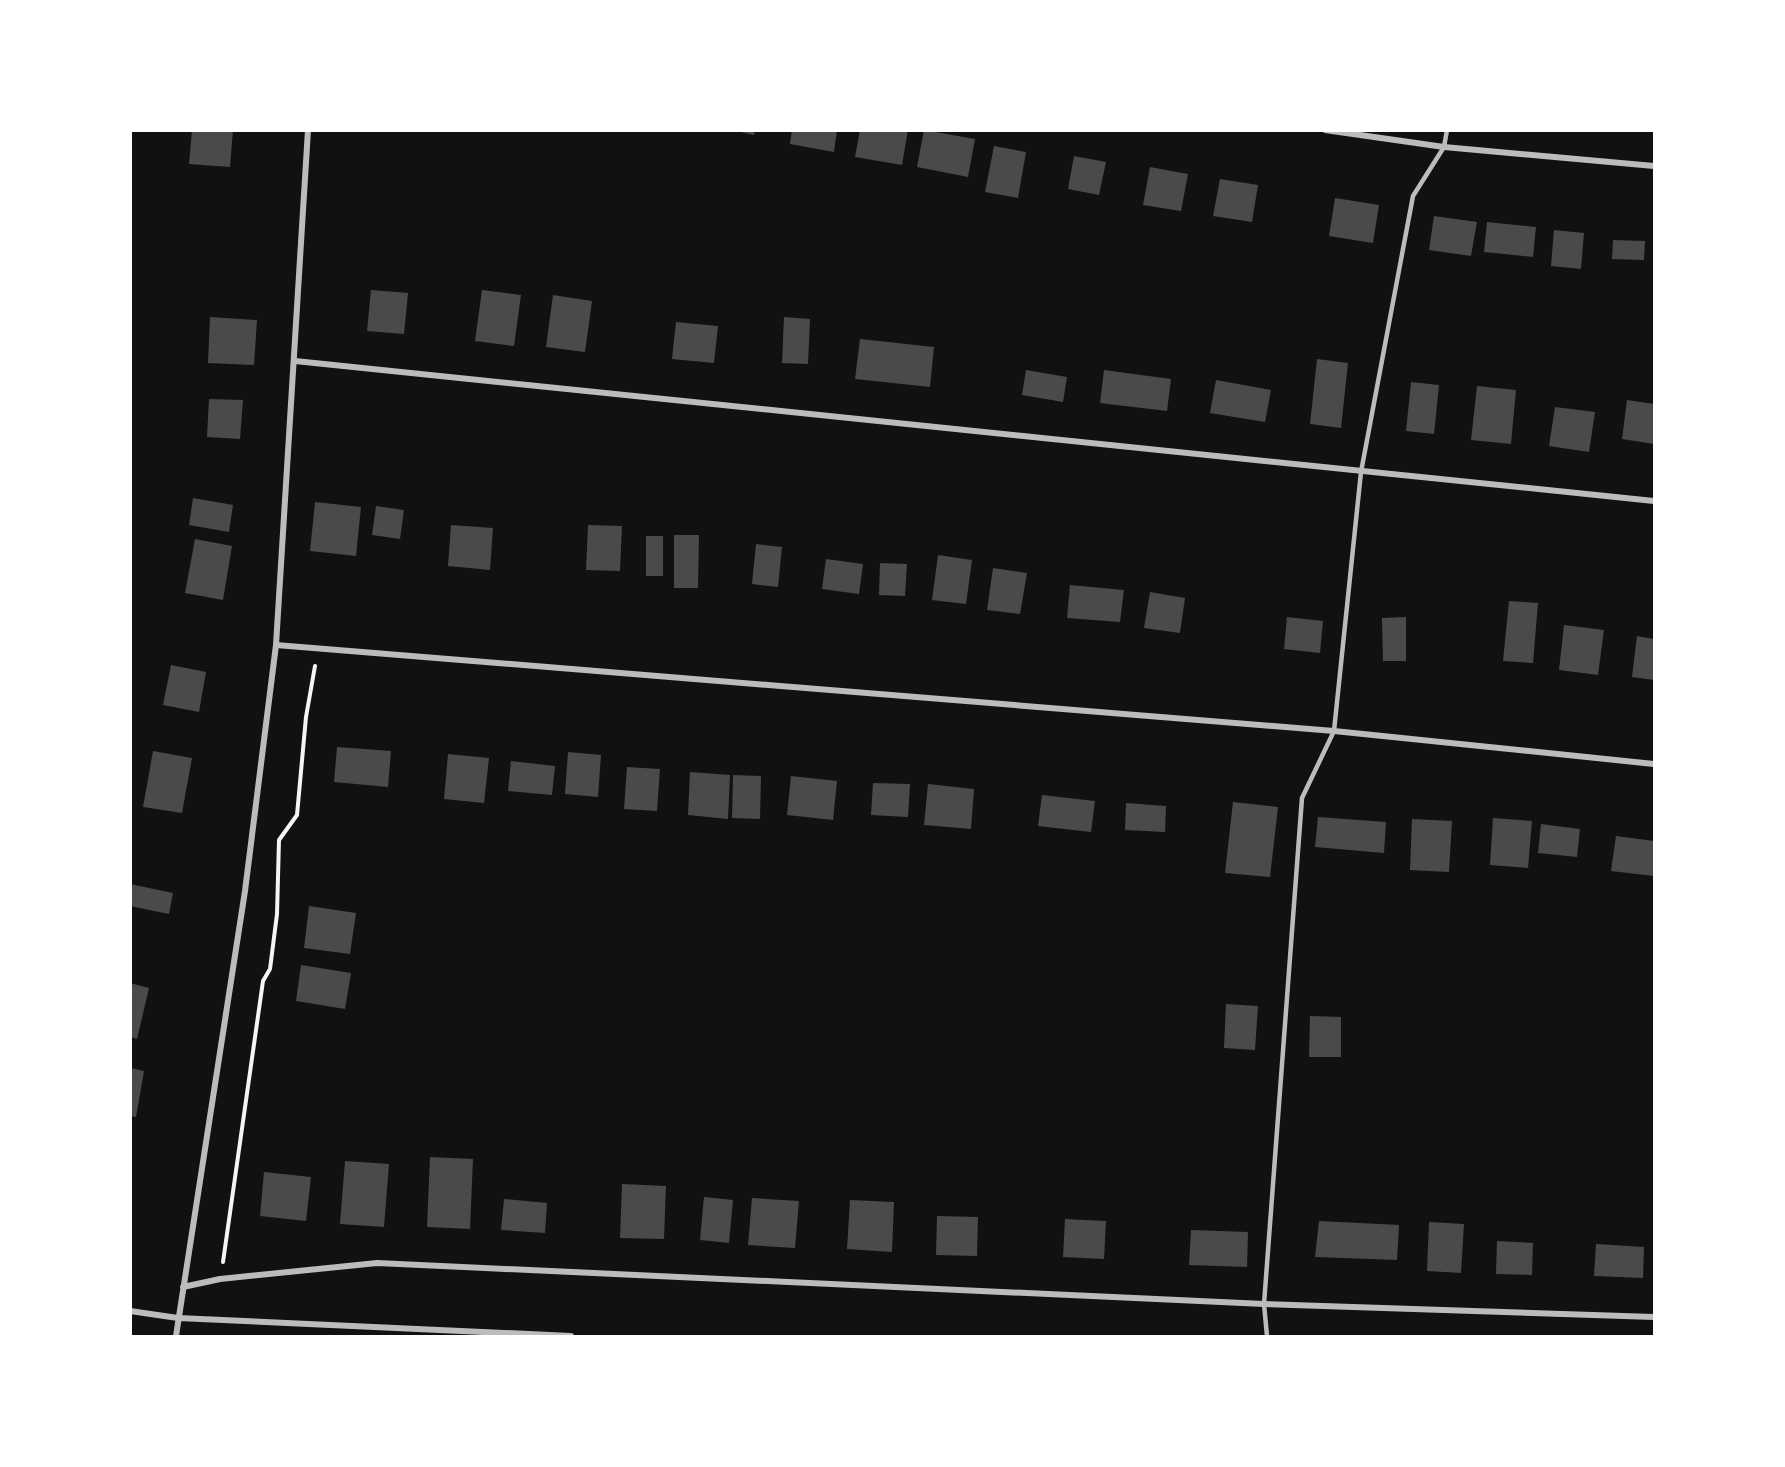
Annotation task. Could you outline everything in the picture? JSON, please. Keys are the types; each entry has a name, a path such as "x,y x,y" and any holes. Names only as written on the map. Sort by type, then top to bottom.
{"street":[{"path":"176,1336 245,891 276,645 308,130"},
{"path":"1325,130 1444,147 1654,166"},
{"path":"295,362 1654,501"},
{"path":"276,645 1334,731 1654,764"},
{"path":"183,1287 220,1279 377,1263 1264,1304 1654,1317"},
{"path":"130,1311 178,1318 571,1336"}],"lane":[{"path":"1267,1336 1264,1304 1302,798 1334,731 1361,472 1413,196 1444,147 1447,130"}],"path":[{"path":"220,1279 264,981 270,969 276,914 279,840 297,815 306,717 318,649"}],"building":[{"path":"192,130 233,130 230,167 189,164"},
{"path":"732,130 755,130 754,135"},
{"path":"792,130 837,130 834,152 790,144"},
{"path":"860,130 908,130 902,165 855,157"},
{"path":"924,130 975,139 968,177 917,167"},
{"path":"994,146 1026,152 1018,198 985,192"},
{"path":"1074,156 1106,162 1099,195 1068,189"},
{"path":"1150,167 1188,174 1181,211 1143,205"},
{"path":"1220,179 1258,185 1252,222 1213,216"},
{"path":"1335,198 1379,205 1373,243 1329,236"},
{"path":"1434,216 1477,222 1471,256 1429,250"},
{"path":"1487,222 1536,227 1533,257 1484,252"},
{"path":"1554,230 1584,233 1581,269 1551,266"},
{"path":"1613,240 1645,241 1644,260 1612,259"},
{"path":"371,290 408,293 404,334 367,331"},
{"path":"482,290 521,295 514,346 475,341"},
{"path":"553,295 592,301 585,352 546,347"},
{"path":"210,317 257,320 254,365 208,363"},
{"path":"784,317 810,319 808,364 782,363"},
{"path":"676,322 718,326 714,363 672,359"},
{"path":"860,339 934,347 930,387 855,379"},
{"path":"1317,359 1348,363 1341,428 1310,424"},
{"path":"1026,370 1067,377 1063,402 1022,395"},
{"path":"1104,370 1171,379 1167,411 1100,403"},
{"path":"1216,380 1271,390 1265,422 1210,413"},
{"path":"1411,382 1439,385 1434,434 1406,431"},
{"path":"1477,386 1516,390 1511,444 1471,440"},
{"path":"209,399 243,400 240,439 207,437"},
{"path":"1627,400 1654,404 1654,444 1622,439"},
{"path":"1555,407 1595,412 1589,452 1549,446"},
{"path":"193,498 233,505 229,532 189,525"},
{"path":"315,502 361,507 356,556 310,551"},
{"path":"376,506 404,510 400,539 372,535"},
{"path":"451,525 493,528 490,570 448,566"},
{"path":"588,525 622,526 620,571 586,570"},
{"path":"674,535 699,535 698,588 674,588"},
{"path":"646,536 663,536 663,576 646,576"},
{"path":"195,539 232,546 223,600 185,593"},
{"path":"756,544 782,547 778,587 752,584"},
{"path":"938,555 972,560 966,604 932,600"},
{"path":"826,559 863,564 859,594 822,589"},
{"path":"880,563 907,564 905,596 879,595"},
{"path":"993,568 1027,573 1020,614 987,610"},
{"path":"1070,585 1124,590 1120,622 1067,618"},
{"path":"1150,592 1185,598 1180,633 1144,628"},
{"path":"1509,601 1538,603 1533,663 1503,661"},
{"path":"1287,617 1323,621 1320,653 1284,649"},
{"path":"1406,617 1406,661 1383,661 1382,618"},
{"path":"1564,625 1604,630 1598,675 1559,670"},
{"path":"1637,636 1654,639 1654,680 1632,677"},
{"path":"171,665 206,672 199,712 163,705"},
{"path":"337,747 391,751 388,787 334,782"},
{"path":"153,751 192,758 182,813 143,807"},
{"path":"568,752 601,755 598,797 565,794"},
{"path":"448,754 489,758 484,803 444,799"},
{"path":"511,761 555,766 552,795 508,791"},
{"path":"627,767 660,769 657,811 624,809"},
{"path":"690,772 730,775 728,819 688,815"},
{"path":"733,775 761,776 760,819 732,818"},
{"path":"791,776 837,781 833,820 787,815"},
{"path":"873,783 910,784 908,817 871,815"},
{"path":"928,784 974,789 971,829 924,825"},
{"path":"1042,795 1095,801 1091,832 1038,826"},
{"path":"1233,802 1278,807 1270,877 1225,873"},
{"path":"1126,803 1166,806 1165,832 1125,830"},
{"path":"1318,817 1386,822 1384,853 1315,847"},
{"path":"1493,818 1532,821 1528,868 1490,865"},
{"path":"1412,819 1452,821 1449,872 1410,870"},
{"path":"1541,824 1580,829 1577,857 1538,853"},
{"path":"1616,836 1654,841 1654,876 1611,871"},
{"path":"130,884 173,893 169,914 130,906"},
{"path":"309,906 356,913 350,954 304,948"},
{"path":"301,965 351,973 345,1009 296,1001"},
{"path":"130,983 149,988 137,1039 130,1037"},
{"path":"1226,1004 1258,1006 1255,1050 1224,1048"},
{"path":"1310,1016 1341,1017 1341,1057 1309,1057"},
{"path":"130,1068 144,1071 136,1117 130,1116"},
{"path":"430,1157 473,1159 470,1229 427,1227"},
{"path":"345,1161 389,1164 384,1227 340,1224"},
{"path":"264,1172 311,1177 306,1221 260,1216"},
{"path":"622,1184 666,1186 664,1239 620,1238"},
{"path":"704,1197 733,1200 729,1243 700,1240"},
{"path":"752,1198 799,1201 795,1248 748,1245"},
{"path":"504,1199 547,1203 545,1233 501,1230"},
{"path":"850,1200 894,1202 892,1252 847,1249"},
{"path":"937,1216 978,1217 977,1256 936,1255"},
{"path":"1065,1219 1106,1221 1104,1259 1063,1257"},
{"path":"1319,1221 1399,1225 1397,1260 1315,1257"},
{"path":"1429,1222 1464,1224 1461,1273 1427,1271"},
{"path":"1191,1230 1248,1232 1247,1267 1189,1265"},
{"path":"1497,1241 1533,1243 1532,1275 1496,1274"},
{"path":"1596,1244 1644,1247 1643,1278 1594,1276"}]}
